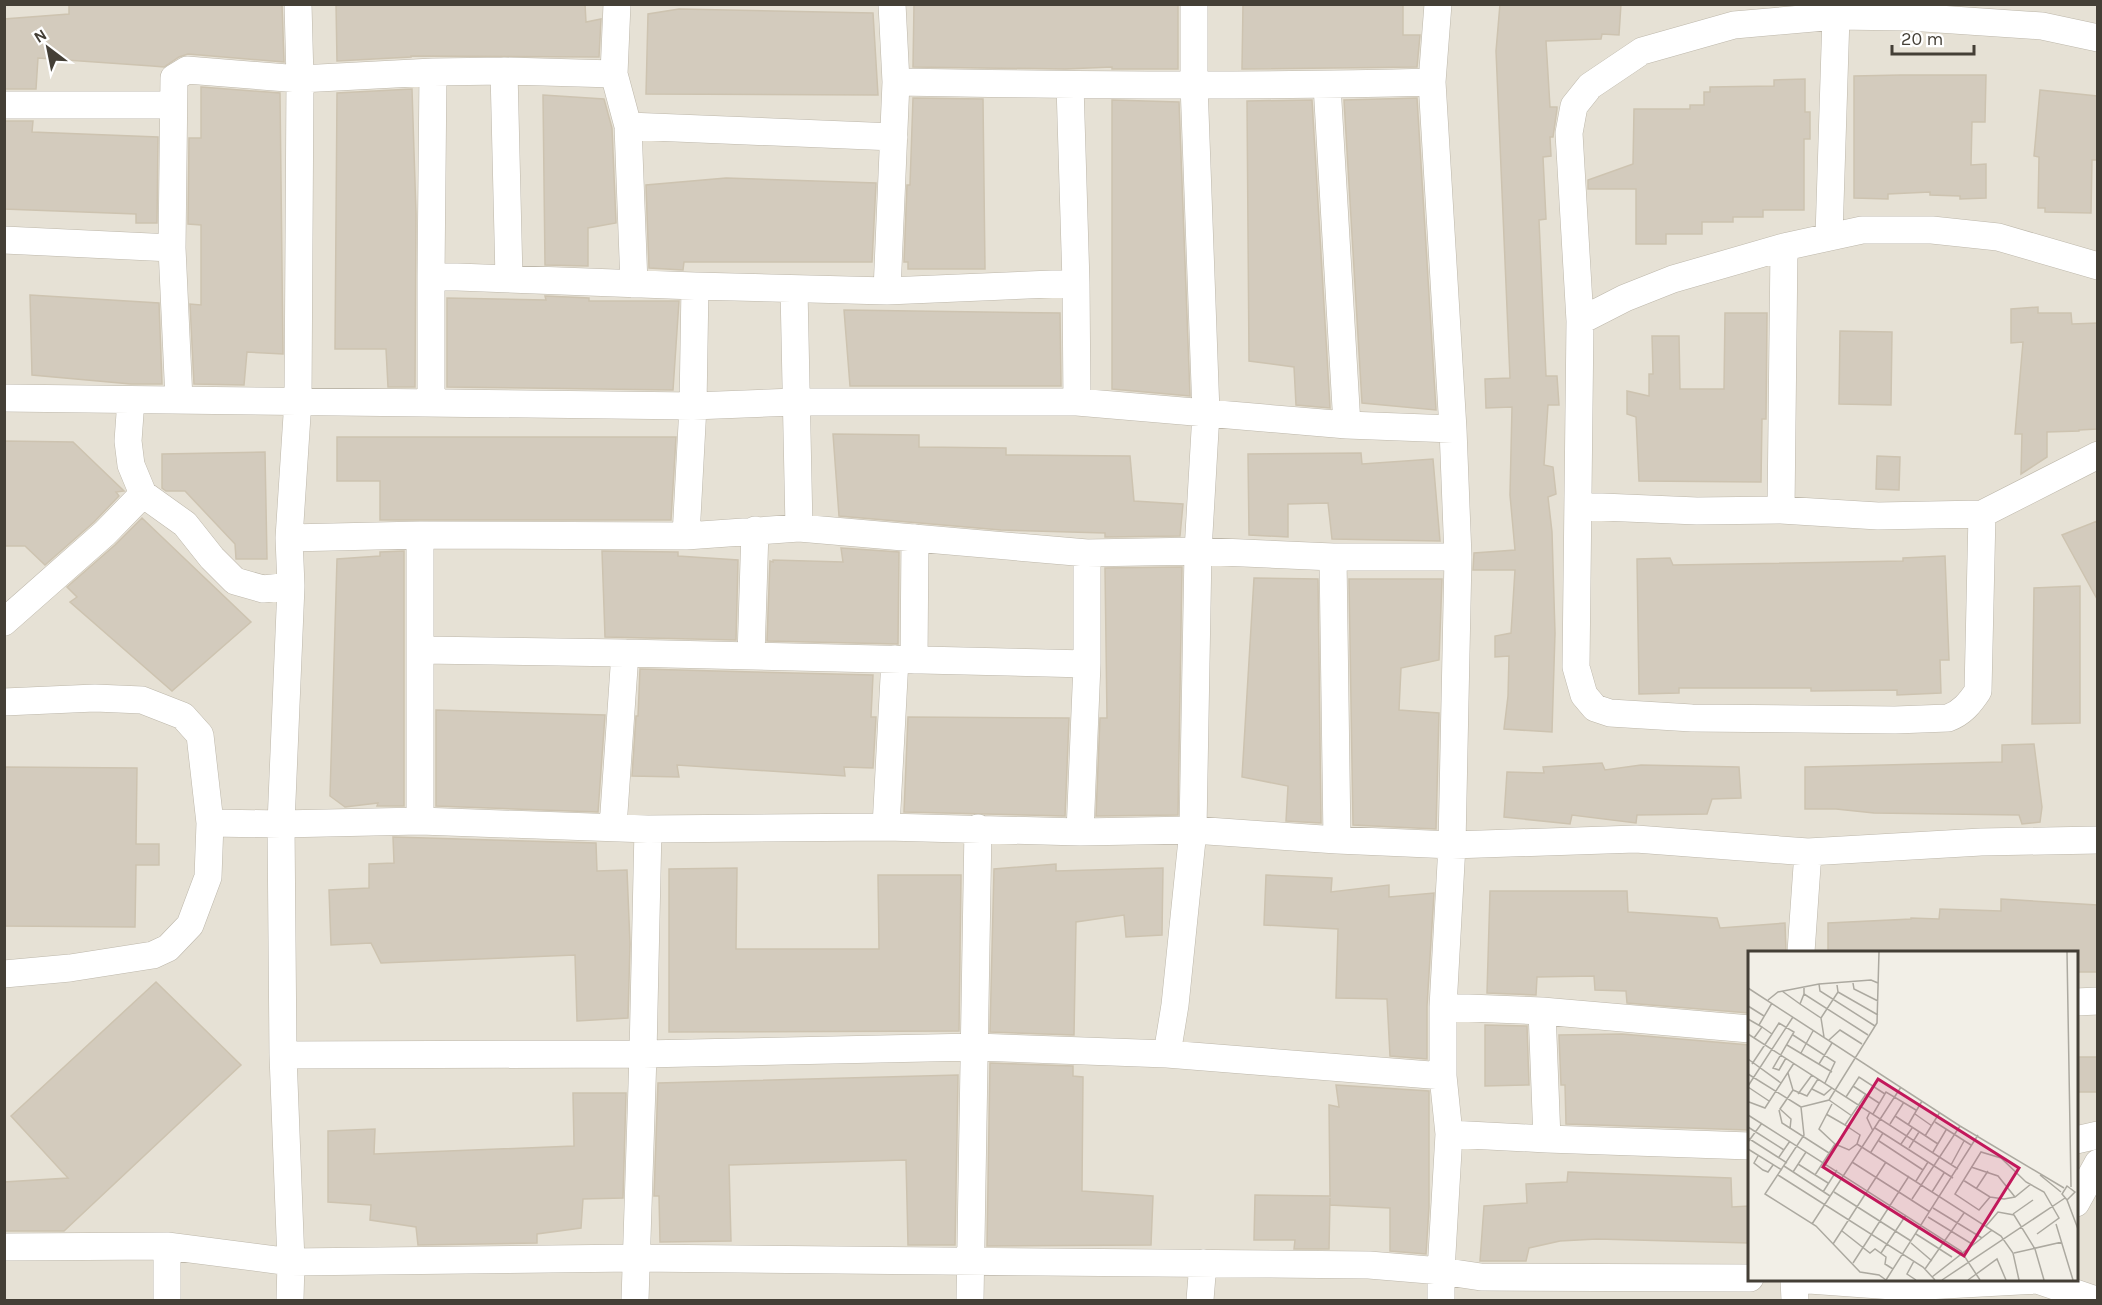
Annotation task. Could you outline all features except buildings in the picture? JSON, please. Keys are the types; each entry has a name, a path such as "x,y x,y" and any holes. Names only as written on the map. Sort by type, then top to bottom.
{"street":[{"path":"290,1300 291,1262 283,1055 281,824 291,586 289,538 298,400 300,79 298,4"},
{"path":"617,4 614,74 628,126 634,284"},
{"path":"887,291 896,82 892,4"},
{"path":"1167,1054 1193,830 1198,550 1206,413 1194,84 1194,4"},
{"path":"1438,4 1431,82 1453,429 1458,557 1452,845 1443,1007 1443,1076 1449,1134 1440,1271 1441,1300"},
{"path":"1982,514 1978,691 1969,704 1956,715 1948,718 1895,720 1692,718 1610,713 1595,708 1584,695 1576,667 1580,321 1569,133 1574,106 1590,86 1642,51 1734,25 1836,16 1910,17 2042,26 2097,38"},
{"path":"1829,236 1836,16"},
{"path":"179,400 172,248 174,78 187,70 300,79 434,72 614,74"},
{"path":"504,71 509,279"},
{"path":"431,402 434,72"},
{"path":"896,82 1070,85 1327,85 1431,82"},
{"path":"1070,85 1077,402"},
{"path":"1327,85 1347,425"},
{"path":"4,105 173,105"},
{"path":"628,126 894,137"},
{"path":"1580,321 1626,298 1672,279 1784,247 1862,230 1932,230 1998,237 2097,266"},
{"path":"4,240 172,248"},
{"path":"1781,510 1784,247"},
{"path":"431,276 887,291 1076,284"},
{"path":"686,536 693,405 695,286"},
{"path":"794,289 799,528"},
{"path":"4,398 693,405 795,402 1077,402 1347,425 1453,429"},
{"path":"131,400 128,441 131,465 143,494 185,524 212,558 235,581 263,589 291,586"},
{"path":"1578,506 1697,511 1781,510 1878,516 1982,514 2097,455"},
{"path":"4,622 105,533 143,494"},
{"path":"289,538 420,535 686,536 799,528 1087,553 1198,550 1333,557 1458,557"},
{"path":"752,656 755,530"},
{"path":"420,535 420,821"},
{"path":"886,827 915,538"},
{"path":"1080,832 1087,664 1087,553"},
{"path":"1333,557 1337,840"},
{"path":"421,650 1087,664"},
{"path":"613,827 625,653"},
{"path":"4,702 94,698 142,700 183,716 200,735 210,823 208,877 190,925 168,948 143,957 70,968 4,974"},
{"path":"210,823 420,821 648,829 886,827 1080,832 1193,830 1452,845 1636,838 1808,852 1981,842 2097,840"},
{"path":"970,1300 978,828"},
{"path":"635,1300 644,1054 648,829"},
{"path":"1801,951 1808,852"},
{"path":"2078,1002 2097,1001"},
{"path":"1443,1007 1542,1011 1748,1029"},
{"path":"1542,1011 1547,1139"},
{"path":"283,1055 644,1054 975,1047 1167,1054 1443,1076"},
{"path":"1449,1134 1748,1146"},
{"path":"2078,1140 2097,1135"},
{"path":"2078,1199 2097,1163"},
{"path":"167,1246 167,1300"},
{"path":"4,1247 167,1246 291,1262 635,1258 1203,1263 1369,1265 1481,1277 1748,1278"},
{"path":"1200,1300 1203,1263"},
{"path":"1794,1281 1795,1300"},
{"path":"1823,1281 1907,1287 2018,1281"},
{"path":"2029,1300 2037,1281"},
{"path":"2040,1281 2096,1300"}],"shaded area":[{"path":"5,5 2097,5 2097,1300 5,1300"}]}
